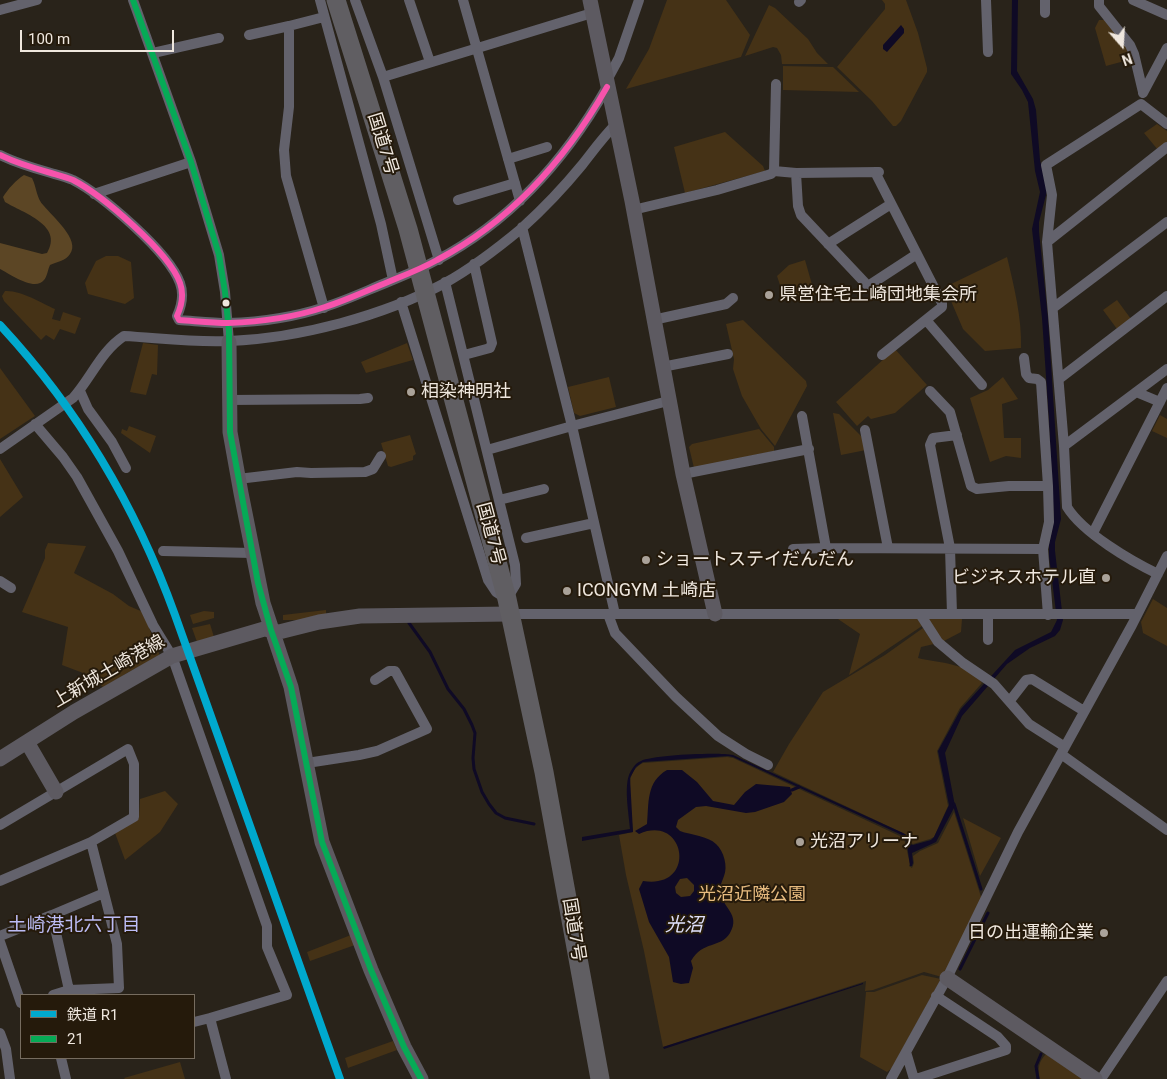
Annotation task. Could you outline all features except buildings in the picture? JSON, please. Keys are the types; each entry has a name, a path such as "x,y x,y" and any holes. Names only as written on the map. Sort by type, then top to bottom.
{"highway":[{"name":"国道7号","path":"336,0 408,229 509,606 544,772 600,1079"}],"street":[{"path":"0,10 37,0"},
{"path":"133,0 191,162 219,255 228,322 230,432 238,479 258,583 271,630 291,688 322,842 371,970 404,1046 421,1079"},
{"path":"320,0 380,224 393,280"},
{"path":"355,0 383,77 439,260"},
{"path":"409,0 430,62"},
{"path":"463,0 520,202"},
{"path":"0,155 72,180 94,194 139,230 173,268 181,284 182,303 177,316 179,320 228,322 295,314 324,308 439,260 503,217 520,202 548,173 592,114 619,58 640,0"},
{"path":"986,0 988,52"},
{"path":"1045,0 1045,13"},
{"path":"1099,0 1099,6 1130,45 1143,92"},
{"path":"1134,0 1167,15"},
{"path":"383,77 476,48 591,6 633,210 668,401 715,614"},
{"path":"249,35 324,17"},
{"path":"289,26 289,107 284,150 286,176 324,308"},
{"path":"153,53 219,38"},
{"path":"1158,574 1132,561 1093,532 1072,514 1067,507 1059,379 1047,242 1052,195 1046,165 1141,104 1143,92 1167,48"},
{"path":"774,171 776,84"},
{"path":"1141,104 1167,124"},
{"path":"0,449 73,398 80,391 102,357 124,336 229,342 286,335 331,326 401,302 445,282 474,264 522,227 565,184 600,140 616,124"},
{"path":"508,159 547,147"},
{"path":"1047,242 1167,147"},
{"path":"94,194 191,162"},
{"path":"633,210 717,190 771,174 774,171 796,173 877,172 891,204 942,302 942,308 882,355"},
{"path":"796,173 798,206 801,215 868,286 917,254"},
{"path":"458,200 515,183"},
{"path":"828,244 891,204"},
{"path":"1053,308 1167,222"},
{"path":"522,227 572,426 594,523 615,633 676,697 718,736 746,754 768,765"},
{"path":"464,355 490,348 492,343 474,264"},
{"path":"445,282 515,565 516,584 509,606"},
{"path":"1059,379 1167,296"},
{"path":"653,320 726,304 733,298"},
{"path":"401,302 488,580 509,606 611,614 1137,614"},
{"path":"926,320 982,385"},
{"path":"662,367 728,354"},
{"path":"1024,358 1026,374 1029,378 1037,379 1040,382 1049,522 1043,549 1054,615"},
{"path":"1064,446 1167,369"},
{"path":"1093,532 1167,388"},
{"path":"930,390 950,412 970,486 977,489 1009,486 1048,486"},
{"path":"80,391 88,409 112,442 126,468"},
{"path":"1136,392 1160,402"},
{"path":"229,400 368,398"},
{"path":"486,450 668,401"},
{"path":"802,416 826,548"},
{"path":"35,424 77,477 118,552 153,624 172,656 267,926 267,948 287,994 195,1022"},
{"path":"865,430 888,548"},
{"path":"952,614 950,548 930,445 933,438 957,435"},
{"path":"683,474 808,449"},
{"path":"238,479 297,472 364,472 373,469 382,456"},
{"path":"499,500 544,489"},
{"path":"526,538 594,523"},
{"path":"793,549 1043,549"},
{"path":"162,551 252,553"},
{"path":"891,1079 946,978 1018,832 1167,556"},
{"path":"0,581 11,588"},
{"name":"上新城土崎港線","path":"0,759 74,712 172,656 264,629 279,632 320,622 360,616 509,606"},
{"path":"920,614 938,642 989,681 1029,724 1167,830"},
{"path":"988,614 988,640"},
{"path":"306,763 377,751 427,729 395,671 390,671 375,680"},
{"path":"1012,698 1026,680 1032,679 1084,711"},
{"path":"27,742 56,792"},
{"path":"0,825 128,749 134,764 134,817 91,842 0,881"},
{"path":"56,994 69,990 119,988 117,944 91,842"},
{"path":"0,936 104,893"},
{"path":"52,916 69,990"},
{"path":"1,948 20,1000"},
{"path":"946,978 1095,1079"},
{"path":"1100,1079 1167,981"},
{"path":"906,1052 915,1079 1006,1050 1006,1046 998,1037 936,996"},
{"path":"210,1018 226,1079"},
{"path":"0,1033 6,1049 10,1079"},
{"path":"61,1059 66,1079"}],"green space":[{"path":"667,0 726,0 750,35 741,57 626,89 649,49"},
{"path":"882,0 906,0 918,33 927,68 927,72 901,121 896,126 893,126 872,101 837,67 885,9 885,4"},
{"path":"769,5 775,8 808,39 817,53 828,64 782,64 781,55 777,48 773,47 745,56"},
{"path":"1099,20 1105,20 1129,51 1132,59 1106,66 1095,28"},
{"path":"783,66 833,67 859,92 783,90"},
{"path":"1157,124 1167,131 1167,143 1158,150 1144,133"},
{"path":"725,132 763,166 765,171 685,193 674,147"},
{"path":"106,256 118,256 131,262 134,298 125,304 88,294 85,283 96,261"},
{"path":"1007,257 1019,314 1021,348 985,351 963,329 945,287"},
{"path":"805,260 815,295 805,298 804,295 785,300 777,276 789,265"},
{"path":"5,291 24,295 55,309 52,319 60,321 63,312 81,318 75,334 60,329 54,340 46,335 41,340 4,301 2,296"},
{"path":"1117,300 1131,319 1117,329 1103,310"},
{"path":"743,320 806,381 807,386 775,446 761,429 742,396 733,369 734,359 726,324"},
{"path":"143,343 158,345 157,375 152,374 146,395 130,392"},
{"path":"407,343 413,360 366,373 361,362"},
{"path":"895,349 927,385 895,413 871,419 868,416 857,426 836,402"},
{"path":"0,368 35,416 0,439"},
{"path":"609,377 616,407 580,416 574,413 568,387"},
{"path":"1003,377 1018,399 1002,404 1004,438 1021,438 1021,458 1006,456 990,462 970,398 988,390"},
{"path":"833,413 839,414 864,439 866,450 841,455"},
{"path":"1160,415 1167,419 1167,438 1152,431"},
{"path":"129,426 156,436 150,453 121,433 122,429 127,431"},
{"path":"759,429 774,447 774,451 694,468 689,447 692,444"},
{"path":"410,435 416,454 413,456 413,460 391,467 388,466 381,443"},
{"path":"0,459 23,497 0,517"},
{"path":"48,543 86,546 74,573 113,594 129,606 143,612 160,656 127,673 104,688 91,676 62,665 68,627 22,612 45,558 45,550"},
{"path":"1153,599 1167,608 1167,646 1143,633 1141,622"},
{"path":"326,610 326,616 301,620 283,620 283,615"},
{"path":"204,611 214,612 214,618 193,624 190,615"},
{"path":"838,619 918,619 922,626 849,675 860,634"},
{"path":"928,619 962,619 961,632 942,642"},
{"path":"210,624 214,637 197,642 192,628"},
{"path":"923,628 934,644 921,647 918,658 953,665 970,671 982,683 960,708 937,751 948,806 934,837 913,844 909,836 773,772 823,692 885,655"},
{"name":"光沼近隣公園","path":"733,758 904,838 909,866 912,868 914,863 913,856 938,843 954,812 982,900 942,977 924,972 873,990 865,991 866,981 663,1047 619,835 633,832 630,802 632,774 643,763"},
{"path":"165,791 178,804 160,832 125,860 115,833 139,818 140,799"},
{"path":"963,818 1001,838 980,876"},
{"path":"351,935 355,945 310,961 307,952"},
{"path":"922,975 941,979 892,1068 887,1072 860,1057 866,992 874,992"},
{"path":"393,1041 397,1050 348,1068 345,1058"},
{"path":"1046,1054 1083,1079 1040,1079 1039,1065"},
{"path":"180,1062 185,1079 124,1078"}],"shaded area":[{"path":"24,175 32,178 39,200 64,228 72,242 70,254 61,261 50,265 44,280 35,284 22,281 0,269 0,243 42,254 47,253 51,243 46,227 31,216 5,202 3,197 12,185"}],"water":[{"path":"1012,0 1018,0 1017,71 1033,99 1036,110 1040,160 1047,191 1039,222 1039,232 1048,318 1061,519 1055,542 1063,620 1060,630 1055,636 1030,648 1007,664 962,716 945,753 955,806 936,842 912,853 912,866 910,866 906,837 728,756 643,762 636,767 630,778 633,832 582,841 582,837 630,829 627,795 628,781 632,769 639,762 671,756 714,754 733,755 903,833 908,836 910,844 913,845 931,840 949,805 938,751 961,709 1015,650 1051,632 1057,620 1049,556 1049,545 1054,521 1042,318 1032,229 1040,192 1035,171 1028,102 1011,74"},
{"path":"901,25 904,33 887,52 883,49 883,45"},
{"name":"光沼","path":"667,770 682,770 697,782 713,801 734,805 745,792 756,784 790,787 792,794 784,802 755,812 746,813 706,806 696,807 678,820 676,827 680,831 709,839 721,851 726,868 721,885 721,897 733,921 733,926 726,938 696,954 691,961 693,968 689,983 681,984 673,982 669,957 649,922 639,889 643,881 661,881 672,874 678,865 679,853 675,842 667,834 655,830 639,834 635,831 647,824 650,794 655,781","holes":["687,878 694,885 694,891 690,896 681,897 676,893 675,887 680,879"]},
{"path":"863,983 664,1049 663,1047"}],"waterway":[{"path":"409,623 430,652 448,689 464,709 472,725 475,733 474,769 482,792 489,804 496,813 505,818 534,824"},
{"path":"792,790 799,787"},
{"path":"954,804 981,889"},
{"path":"960,969 988,913"},
{"path":"1038,1079 1036,1066 1041,1054"}],"rail line":[{"name":"R1","path":"0,325 55,391 79,425 102,461 142,536 175,615 340,1079"}],"transit line":[{"name":"21","path":"133,0 191,162 219,255 229,331 230,432 258,583 271,630 291,687 322,842 371,970 404,1047 421,1079"},
{"path":"0,155 73,180 117,211 149,241 173,270 180,283 182,295 177,316 179,320 228,323 265,320 302,314 325,307 419,269 464,244 489,227 534,186 555,163 574,139 607,87"}],"place":[{"name":"県営住宅土崎団地集会所","path":"769,295"},
{"name":"相染神明社","path":"411,392"},
{"name":"ショートステイだんだん","path":"646,560"},
{"name":"ビジネスホテル直","path":"1106,578"},
{"name":"ICONGYM 土崎店","path":"567,591"},
{"name":"光沼アリーナ","path":"800,842"},
{"name":"日の出運輸企業","path":"1104,933"}],"district":[{"name":"土崎港北六丁目","path":"74,926"}]}
